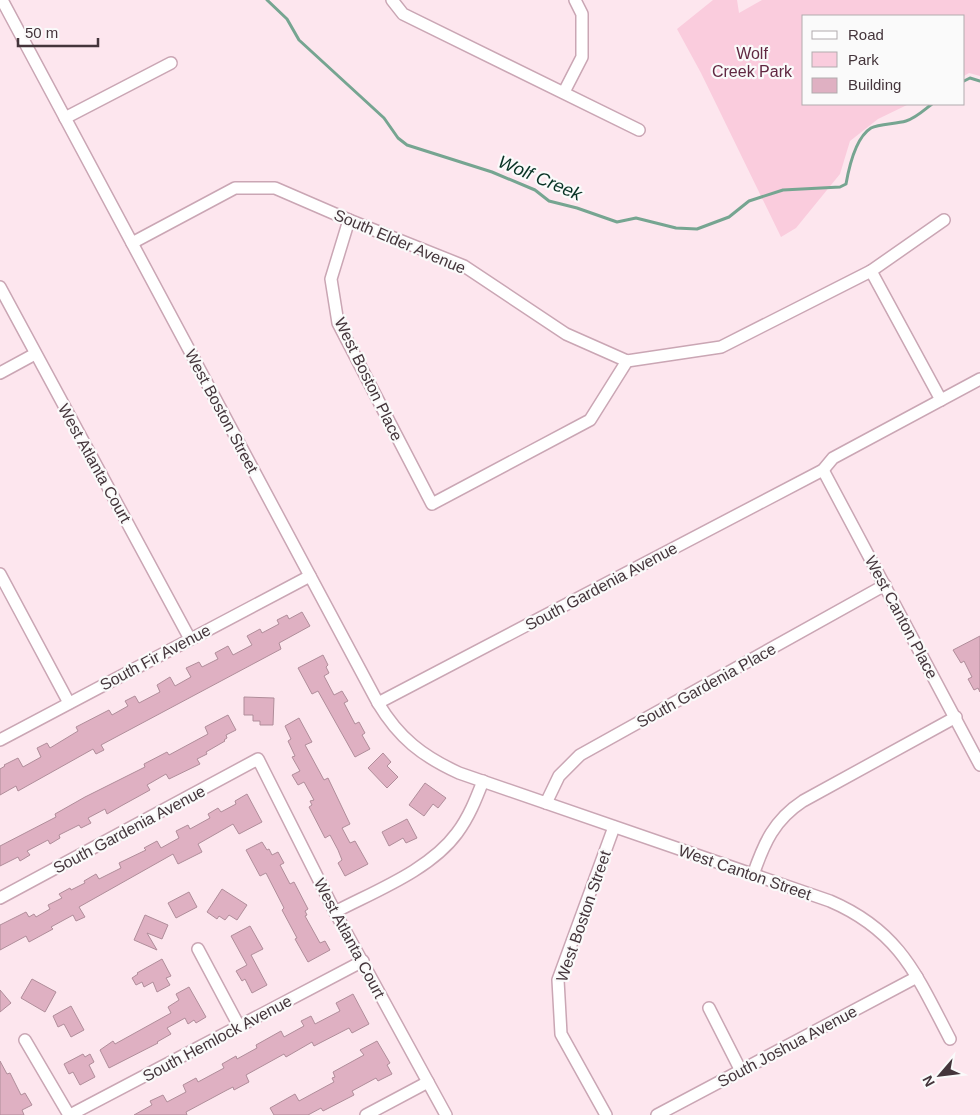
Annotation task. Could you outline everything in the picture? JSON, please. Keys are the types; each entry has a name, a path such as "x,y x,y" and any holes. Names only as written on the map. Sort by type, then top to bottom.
{"street":[{"name":"West Boston Street","path":"2,0 378,703 397,730 427,757 459,773 483,781"},
{"path":"392,0 403,14 638,130"},
{"path":"564,92 582,57 582,14 575,0"},
{"path":"65,118 172,63"},
{"name":"South Elder Avenue","path":"132,243 235,188 275,188 464,266 566,334 627,361"},
{"name":"West Boston Place","path":"350,220 331,280 338,323 432,504 590,420 627,361"},
{"path":"627,361 721,347 871,271 944,220"},
{"path":"871,271 941,400"},
{"name":"West Atlanta Court","path":"0,287 190,639"},
{"path":"0,373 35,354"},
{"name":"South Gardenia Avenue","path":"378,703 823,470 833,458 980,379"},
{"name":"West Canton Place","path":"823,470 980,765"},
{"path":"0,574 69,702"},
{"name":"South Fir Avenue","path":"0,740 310,576"},
{"name":"South Gardenia Place","path":"546,803 559,776 580,754 885,586"},
{"path":"753,875 773,829 790,810 956,717"},
{"name":"South Gardenia Avenue","path":"0,898 258,759"},
{"name":"West Atlanta Court","path":"258,759 335,912 446,1115"},
{"path":"335,912 407,874 444,848 468,817 483,781"},
{"name":"West Canton Street","path":"483,781 830,901 858,914 884,934 897,948 917,977 950,1039"},
{"name":"West Boston Street","path":"606,1115 561,1034 558,980 614,827"},
{"path":"198,949 239,1026"},
{"name":"South Hemlock Avenue","path":"70,1115 363,961"},
{"name":"South Joshua Avenue","path":"657,1115 917,977"},
{"path":"709,1008 741,1071"},
{"path":"25,1040 70,1115"},
{"path":"366,1115 428,1082"}],"green space":[{"name":"Wolf Creek Park","path":"713,0 737,0 739,13 762,0 980,0 980,76 969,73 965,75 965,15 802,15 802,105 907,105 878,119 850,141 840,174 796,228 781,237 701,73 677,29"}],"building":[{"path":"302,612 310,626 279,643 281,649 101,745 104,750 96,754 93,749 18,791 16,786 0,795 0,769 4,765 18,758 23,767 41,757 37,748 47,743 50,748 78,731 76,727 109,710 112,715 128,706 125,701 135,696 139,703 160,692 157,685 170,677 175,686 191,677 186,668 199,662 202,667 218,659 215,653 228,646 233,655 252,645 247,636 260,629 262,633 279,624 277,620 287,615 289,619"},
{"path":"980,636 980,692 978,688 974,690 968,679 972,677 964,661 961,663 953,650"},
{"path":"323,655 328,665 326,667 329,673 324,676 334,695 342,691 348,701 344,703 355,724 359,722 365,733 362,735 370,749 355,757 318,691 312,694 298,668"},
{"path":"244,697 274,698 273,725 260,725 260,721 253,721 253,715 244,715"},
{"path":"228,715 236,730 226,735 225,741 197,759 200,764 169,779 166,774 147,785 150,790 107,814 105,809 88,818 91,823 81,828 79,825 59,835 60,838 50,844 48,840 27,851 30,855 20,861 18,857 0,866 0,846 56,817 55,814 85,797 145,767 144,764 167,752 169,755 208,734 205,727"},
{"path":"299,718 312,742 305,745 324,780 328,778 350,824 342,828 350,843 355,841 368,864 345,876 338,863 342,860 338,850 330,835 325,838 309,807 312,805 310,801 314,800 304,782 298,785 292,775 300,771 292,757 295,756 288,741 291,739 285,726"},
{"path":"383,753 391,762 387,766 398,777 387,788 368,768"},
{"path":"425,783 446,798 438,808 433,804 424,816 409,805"},
{"path":"247,794 262,822 239,834 233,824 198,844 202,852 178,864 173,854 79,907 85,917 76,921 73,915 29,942 26,936 0,950 0,925 26,912 29,917 34,914 36,917 50,909 48,905 62,898 59,894 85,883 84,881 96,874 99,879 121,868 119,863 146,850 144,848 157,841 161,848 179,838 176,831 188,825 190,829 210,818 208,814 218,808 221,812 236,804 235,801"},
{"path":"407,819 417,838 406,843 403,838 389,846 382,832"},
{"path":"262,842 272,855 278,852 284,863 280,865 290,884 294,882 308,909 305,911 307,915 305,916 320,943 325,941 330,950 308,962 295,939 297,938 282,910 284,908 266,873 260,876 246,850"},
{"path":"222,889 247,905 237,920 229,915 225,920 219,916 217,919 207,912"},
{"path":"189,892 197,907 176,918 168,903"},
{"path":"145,915 168,925 162,939 147,933 157,950 134,940"},
{"path":"250,926 263,949 251,955 267,985 252,993 245,979 242,981 236,971 247,965 231,936"},
{"path":"162,959 171,976 166,978 170,985 157,992 153,982 144,987 142,982 136,985 132,978 137,973"},
{"path":"32,979 56,992 45,1012 21,998"},
{"path":"189,987 206,1017 196,1023 194,1020 188,1024 185,1018 167,1028 171,1034 158,1043 109,1068 100,1050 113,1041 115,1044 171,1013 168,1007 179,1000 176,994"},
{"path":"0,990 11,1003 0,1012"},
{"path":"353,994 369,1024 352,1033 349,1028 314,1046 312,1042 286,1057 284,1054 246,1075 249,1082 234,1090 233,1087 227,1090 186,1112 187,1115 134,1115 152,1105 150,1101 163,1095 167,1102 186,1092 183,1085 196,1078 198,1082 224,1068 222,1064 236,1056 237,1059 257,1048 256,1045 281,1031 284,1037 304,1026 301,1021 311,1016 315,1024 340,1011 336,1003"},
{"path":"71,1006 84,1030 71,1037 64,1024 58,1027 53,1016"},
{"path":"377,1041 390,1063 387,1065 392,1074 378,1081 376,1078 352,1091 354,1095 323,1111 321,1108 308,1115 274,1115 270,1108 295,1094 299,1101 334,1082 332,1078 335,1077 333,1072 364,1055 360,1050"},
{"path":"83,1054 85,1057 90,1054 94,1062 89,1065 95,1077 80,1085 73,1072 69,1074 64,1064"},
{"path":"0,1061 7,1074 10,1073 21,1095 25,1093 32,1105 22,1110 24,1115 0,1115"}],"waterway":[{"name":"Wolf Creek","path":"267,0 287,19 299,40 384,118 398,138 407,145 492,172 535,190 549,201 577,208 617,222 636,218 676,228 697,229 729,217 749,201 783,190 840,187 846,184 854,153 865,133 874,127 910,120 931,105"},
{"name":"Wolf Creek","path":"965,80 970,78 980,81"}]}
